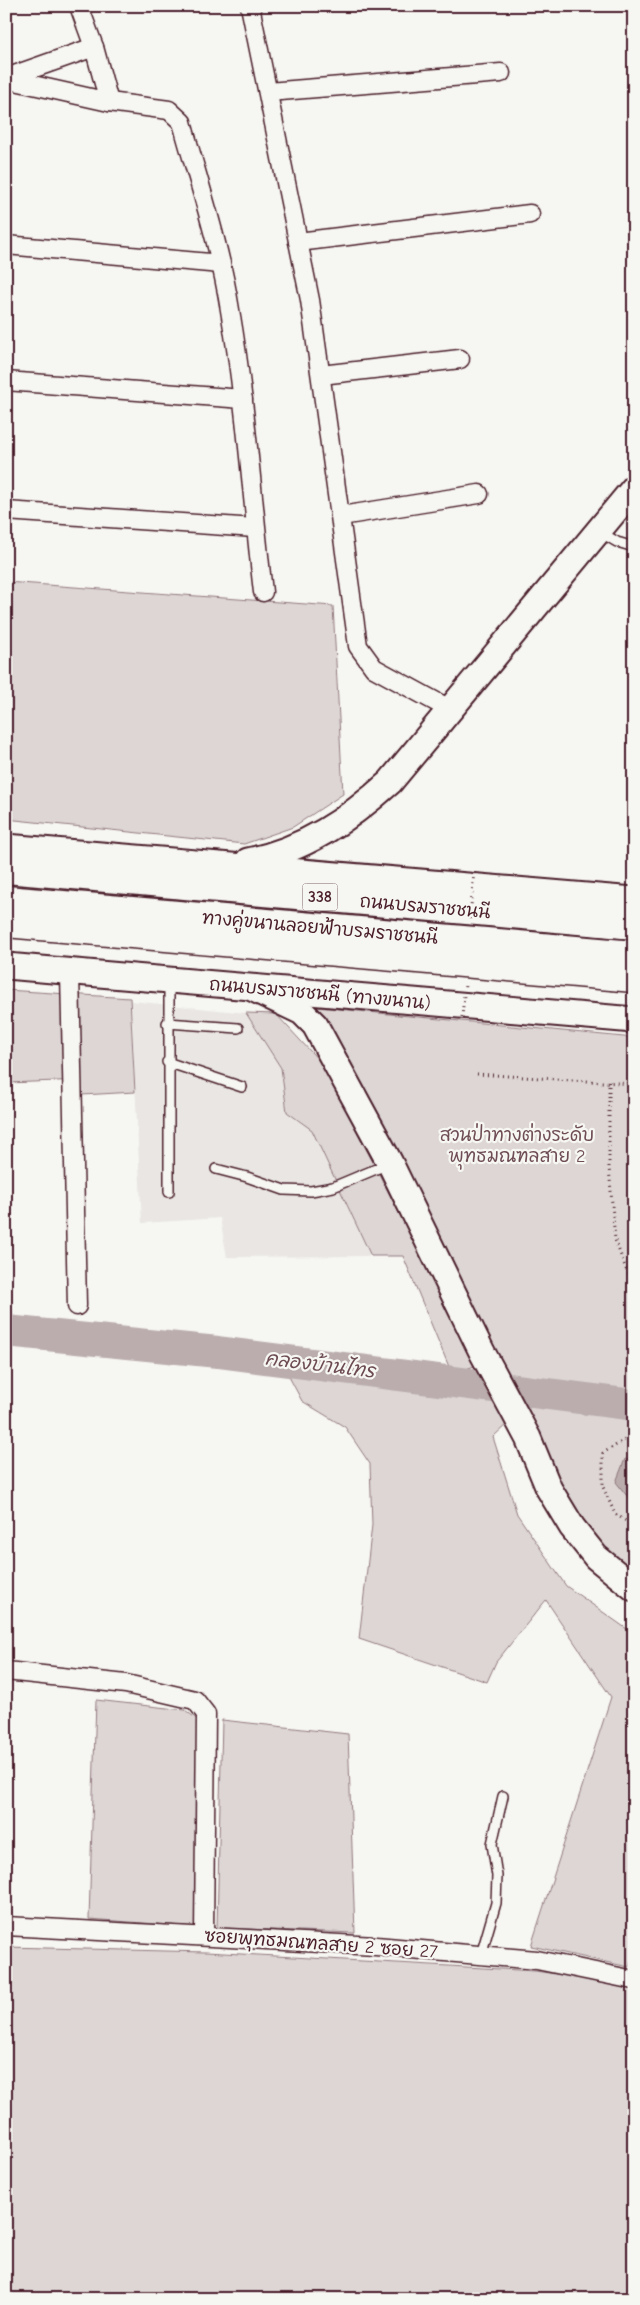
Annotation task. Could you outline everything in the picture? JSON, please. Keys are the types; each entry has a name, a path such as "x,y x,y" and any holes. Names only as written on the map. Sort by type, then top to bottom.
{"main road":[{"path":"224,866 289,850 338,824 363,806 390,782 634,488"},
{"name":"338","path":"6,847 634,900"},
{"name":"ถนนบรมราชชนนี","path":"6,869 634,925"},
{"name":"ทางคู่ขนานลอยฟ้าบรมราชชนนี","path":"6,900 634,955"},
{"name":"ทางคู่ขนานลอยฟ้าบรมราชชนนี","path":"6,923 634,978"},
{"path":"6,936 634,991"},
{"name":"ถนนบรมราชชนนี (ทางขนาน)","path":"6,966 634,1020"},
{"path":"252,988 302,1012 315,1025 390,1163 482,1352 528,1438 549,1489 572,1527 596,1558 634,1588"}],"street":[{"path":"79,6 94,47 109,102"},
{"path":"250,6 310,300 358,646 374,668 451,710"},
{"path":"6,79 94,47"},
{"path":"268,92 501,73"},
{"path":"6,79 109,102 169,110 182,122 221,264 230,309 243,399 263,592"},
{"path":"298,242 530,214"},
{"path":"6,245 221,264"},
{"path":"321,375 460,358"},
{"path":"6,381 243,399"},
{"path":"341,516 479,494"},
{"path":"6,511 256,528"},
{"path":"70,972 77,1306"},
{"path":"6,1671 126,1684 195,1700 206,1714 204,1936"},
{"name":"ซอยพุทธมณฑลสาย 2 ซอย 27","path":"6,1926 376,1946 481,1955 538,1960 634,1980"}],"lane":[{"path":"598,531 617,542 634,547"},
{"path":"168,1192 167,1024 169,981"},
{"path":"167,1024 238,1028"},
{"path":"167,1062 242,1087"},
{"path":"216,1169 247,1176 284,1190 311,1191 332,1187 390,1163"},
{"path":"481,1955 496,1903 497,1876 492,1844 503,1796"}],"path":[{"path":"477,1074 634,1084"},
{"path":"609,1081 609,1167 615,1240 626,1269 634,1282"},
{"path":"634,1439 628,1438 603,1453 603,1487 615,1514 634,1526"}],"shaded area":[{"path":"131,1001 246,1013 281,1068 287,1112 312,1129 371,1256 227,1257 220,1218 142,1223"},
{"path":"625,1459 634,1460 634,1505 616,1482"}],"green space":[{"path":"6,582 333,606 343,794 293,827 244,844 6,819"},
{"path":"6,990 130,998 135,1092 82,1095 81,1080 8,1083 6,1133"},
{"name":"สวนป่าทางต่างระดับ พุทธมณฑลสาย 2","path":"317,1007 634,1038 634,1569 609,1557 555,1480"},
{"path":"246,1013 276,1014 323,1065 477,1365 452,1374 403,1256 371,1256 312,1130 287,1112 281,1068"},
{"path":"287,1373 493,1397 508,1423 493,1437 517,1514 566,1586 634,1634 634,1952 629,1967 531,1946 611,1697 546,1600 496,1662 487,1682 359,1639 372,1525 370,1464 345,1427 302,1401"},
{"path":"96,1700 185,1710 198,1720 197,1927 89,1919"},
{"path":"222,1720 348,1734 355,1933 217,1928"},
{"path":"6,1947 206,1952 535,1971 634,1985 634,2299 6,2299"}],"waterway":[{"name":"คลองบ้านไทร","path":"6,1331 218,1352 634,1405"}]}
